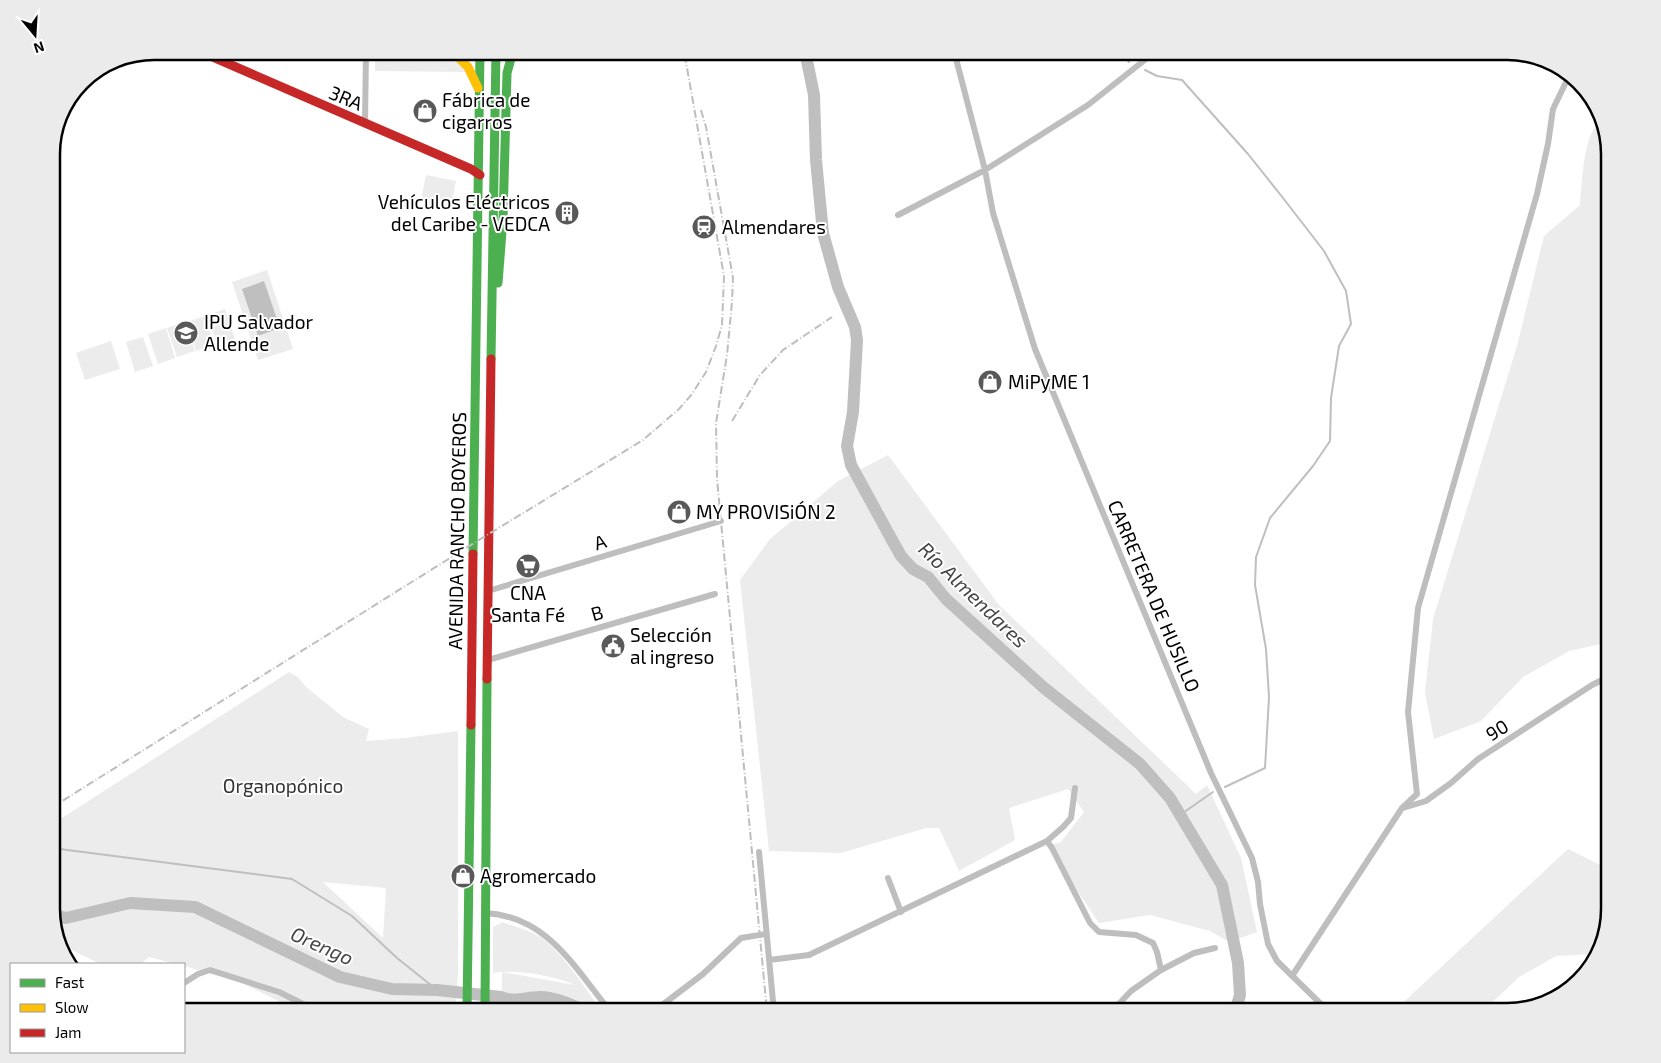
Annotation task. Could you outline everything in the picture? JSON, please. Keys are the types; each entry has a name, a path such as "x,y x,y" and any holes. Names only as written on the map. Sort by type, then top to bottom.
{"main road":[{"name":"3RA","path":"221,60 480,174"},
{"path":"462,60 471,71 479,91"},
{"name":"AVENIDA RANCHO BOYEROS","path":"468,1003 474,461 480,174 480,60"},
{"name":"AVENIDA RANCHO BOYEROS","path":"485,1003 490,329 496,60"},
{"path":"490,329 497,291 502,240 506,73 510,60"}],"street":[{"path":"365,123 366,60"},
{"name":"CARRETERA DE HUSILLO","path":"956,60 985,170 994,213 1036,349 1211,773 1252,858 1258,882 1260,904 1268,944 1277,961 1320,1003"},
{"path":"898,215 985,170 1088,105 1145,60"},
{"path":"1292,976 1402,808 1417,794 1408,712 1418,608 1537,194 1548,144 1553,109 1566,81"},
{"name":"A","path":"488,591 721,521"},
{"name":"B","path":"488,660 715,594"},
{"name":"90","path":"1402,808 1426,801 1451,783 1478,759 1601,680"},
{"path":"769,960 809,955 1047,841 1071,818 1075,788"},
{"path":"1047,841 1090,923 1099,932 1136,935 1153,943 1161,970"},
{"path":"760,852 773,1003"},
{"path":"888,878 900,912"},
{"path":"485,913 498,914 539,930 557,944 604,1003"},
{"path":"665,1003 703,974 741,938 766,934"},
{"path":"1120,1003 1131,991 1161,970 1194,953 1215,948"},
{"path":"185,982 198,974 210,970 279,992 301,1003"}],"green space":[{"path":"375,60 456,60 468,72 375,71"},
{"path":"1596,125 1598,130 1601,154 1601,644 1569,651 1523,677 1481,721 1434,739 1425,692 1433,619 1517,346 1544,236 1580,205 1584,159 1590,135"},
{"path":"426,175 456,181 451,206 421,200"},
{"path":"267,270 293,349 258,360 232,282"},
{"path":"225,309 235,339 217,344 208,315"},
{"path":"205,316 214,345 196,351 187,322"},
{"path":"185,322 195,351 177,357 167,328"},
{"path":"166,328 175,358 158,364 148,334"},
{"path":"143,337 153,366 135,372 126,342"},
{"path":"111,341 120,369 85,380 76,353"},
{"path":"888,455 999,605 1196,794 1207,785 1241,858 1257,932 1229,942 1210,931 1150,915 1099,923 1047,846 1061,842 1084,812 1068,789 1009,808 1015,840 959,871 939,828 926,828 841,853 769,851 740,580 770,539 838,481"},
{"name":"Organopónico","path":"289,672 298,677 306,687 343,717 369,729 366,741 458,731 458,974 456,1003 283,1003 242,983 185,966 185,963 172,963 149,957 142,963 99,963 69,949 63,933 60,915 60,819","holes":["323,882 386,888 383,938"]},
{"path":"1568,849 1601,866 1600,921 1594,945 1589,954 1556,956 1519,977 1490,1003 1403,1003"},
{"path":"503,922 527,930 549,944 574,972 596,1003 502,1003 502,972 493,973 493,927","holes":["502,972 535,974 575,985"]}],"shaded area":[{"path":"264,281 280,328 258,336 242,289"}],"waterway":[{"name":"Río Almendares","path":"807,60 814,95 816,160 823,233 838,287 855,327 857,340 853,412 847,446 851,465 901,556 913,569 928,577 946,599 1043,687 1140,764 1170,798 1222,885 1238,963 1240,995 1238,1003"},
{"path":"1145,70 1157,76 1182,80 1248,154 1324,251 1346,291 1351,324 1339,346 1331,398 1330,441 1313,466 1270,518 1256,557 1255,585 1266,649 1269,697 1265,768 1225,787"},
{"path":"1180,815 1213,792"},
{"path":"60,849 292,879 352,916 397,958 437,990"},
{"name":"Orengo","path":"60,916 66,918 130,903 195,907 340,977 392,989 437,990 501,997 511,1000 545,997 566,1003"}],"railway":[{"path":"60,802 474,543 643,440 679,409 692,394 706,372 722,325 724,276 686,60"},
{"path":"701,110 706,127 733,278 727,355 716,423 717,479 766,1003"},
{"path":"732,421 760,375 783,350 832,317"}],"traffic: fast":[{"path":"473,554 480,60"},
{"path":"491,359 496,60"},
{"path":"498,283 503,219 507,73 511,60"},
{"path":"485,1003 487,679"},
{"path":"467,1003 471,725"}],"traffic: slow":[{"path":"461,60 468,67 478,88"}],"traffic: jam":[{"path":"220,60 471,169 480,175"},
{"path":"487,679 491,359"},
{"path":"471,725 473,554"}],"place":[{"name":"Fábrica de cigarros","path":"425,111"},
{"name":"Vehículos Eléctricos del Caribe - VEDCA","path":"567,213"},
{"name":"Almendares","path":"704,227"},
{"name":"IPU Salvador Allende","path":"186,333"},
{"name":"MiPyME 1","path":"990,382"},
{"name":"MY PROVISiÓN 2","path":"679,512"},
{"name":"CNA Santa Fé","path":"528,566"},
{"name":"Selección al ingreso","path":"613,646"},
{"name":"Agromercado","path":"463,876"}]}
